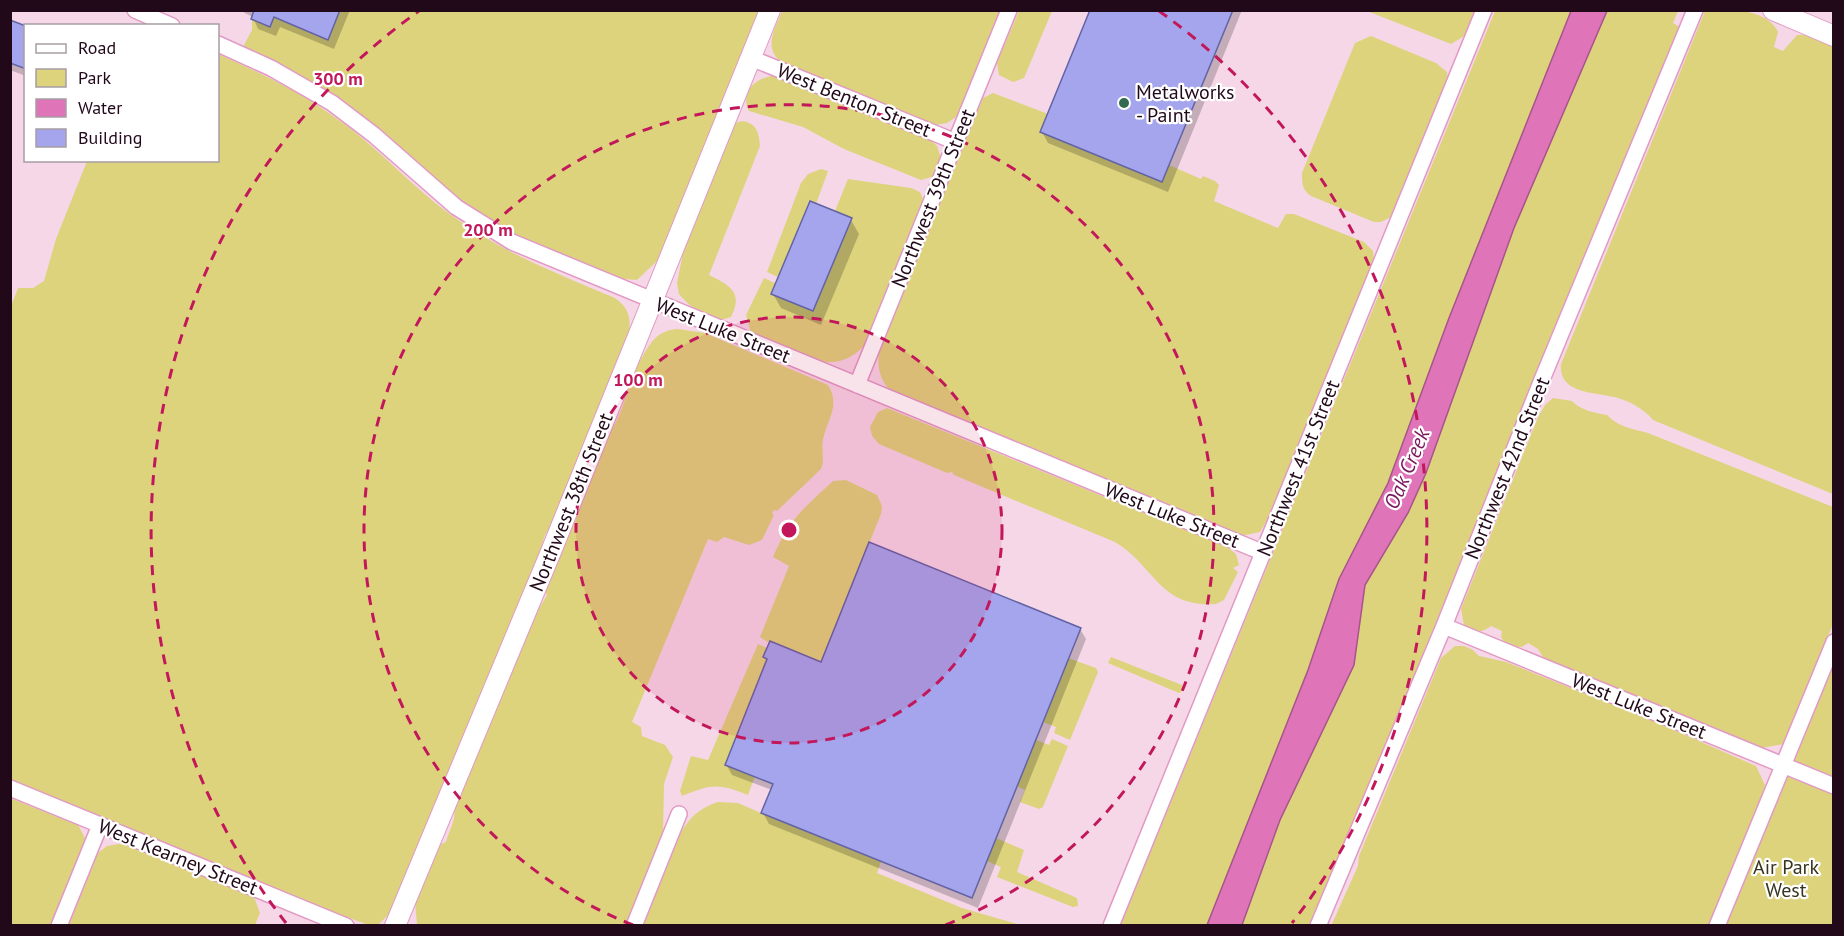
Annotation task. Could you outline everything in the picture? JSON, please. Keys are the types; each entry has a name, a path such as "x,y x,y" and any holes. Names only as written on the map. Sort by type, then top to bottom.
{"street":[{"name":"Northwest 38th Street","path":"395,926 550,554 770,10"},
{"name":"Northwest 39th Street","path":"857,385 1010,10"},
{"name":"Northwest 41st Street","path":"1111,926 1484,10"},
{"name":"Northwest 42nd Street","path":"1318,926 1444,626 1545,371 1695,10"},
{"path":"1773,10 1833,36"},
{"path":"138,11 167,24"},
{"name":"West Luke Street","path":"219,44 271,68 332,103 374,135 444,197 490,230 548,258 651,301 1264,553"},
{"name":"West Benton Street","path":"751,58 956,142"},
{"name":"West Luke Street","path":"1444,626 1833,786"},
{"path":"1717,926 1833,642"},
{"name":"West Kearney Street","path":"10,788 345,926"},
{"path":"634,926 679,814"},
{"path":"59,926 100,825"}],"green space":[{"path":"1723,9 1745,11 1765,18 1778,32 1774,47 1783,51 1797,35 1805,35 1833,47 1833,494 1653,420 1641,409 1628,402 1572,387 1562,374 1561,364 1705,11"},
{"path":"340,11 764,11 659,259 637,280 609,278 524,243 464,206 326,90 243,47 252,30 252,19 270,27 274,17 328,39"},
{"path":"782,11 1003,11 959,115 947,123 935,125 781,62 773,50 772,38"},
{"path":"1019,11 1052,11 1024,78 1013,82 999,75 997,63"},
{"path":"1367,11 1479,11 1466,35 1451,44"},
{"path":"1495,11 1571,11 1449,318 1388,483 1339,579 1308,670 1207,925 1120,926"},
{"path":"1607,11 1678,11 1673,23 1680,27 1314,925 1242,926 1280,820 1354,665 1365,585 1408,513 1426,473 1514,228"},
{"path":"1371,36 1436,63 1447,72 1448,79 1393,216 1381,222 1374,222 1311,196 1304,189 1302,180 1302,173 1355,43"},
{"path":"219,54 306,98 339,120 435,203 464,224 519,256 615,298 626,310 630,323 629,334 559,513 545,535 527,588 394,909 379,924 366,924 330,911 11,781 11,306 18,288 33,288 44,281 56,239 87,162 219,162"},
{"path":"778,75 930,139 937,146 941,158 935,176 921,180 844,149 803,127 749,111 746,96 753,85 764,78"},
{"path":"993,93 1048,114 1041,133 1162,182 1169,165 1201,179 1203,176 1219,185 1214,201 1278,228 1286,214 1294,214 1364,242 1373,251 1374,263 1270,523 1266,522 1260,532 1241,536 892,393 885,384 878,364 879,352 983,98"},
{"path":"742,121 754,126 760,146 709,275 728,286 735,295 736,301 731,317 716,319 702,314 689,305 679,294 677,283 683,253 735,123"},
{"path":"821,169 828,171 816,204 809,201 778,277 767,272 801,183 808,174"},
{"path":"848,179 911,188 920,192 923,199 922,207 865,345 852,356 838,361 809,360 751,333 746,315 764,278 775,283 771,294 813,311 852,219 835,211"},
{"path":"678,329 705,333 828,385 832,393 833,406 823,440 821,469 777,511 774,510 772,513 774,515 762,540 749,545 724,537 717,542 708,539 632,722 641,727 642,736 665,745 673,757 664,784 663,833 626,925 417,925 415,902 441,844 446,842 453,822 454,810 530,624 547,595 544,590 610,430 622,409 638,360 640,361 659,335"},
{"path":"1553,398 1572,401 1583,409 1607,415 1621,425 1648,433 1833,507 1833,624 1784,744 1755,749 1546,662 1538,649 1528,643 1522,647 1507,646 1501,637 1502,631 1491,626 1477,631 1464,625 1461,609 1538,417 1545,405"},
{"path":"887,408 1227,547 1236,554 1239,565 1233,568 1238,572 1224,600 1216,604 1182,599 1159,584 1140,562 1115,542 954,475 952,472 947,473 879,444 872,436 870,427 878,412"},
{"path":"846,480 877,495 882,506 881,514 821,662 769,643 760,637 789,566 773,557 785,533 798,515 833,481"},
{"name":"Air Park West","path":"1833,642 1833,925 1717,926"},
{"path":"758,644 767,648 767,659 725,764 755,776 748,795 715,786 682,796 680,791 691,756 708,760"},
{"path":"1455,646 1464,646 1479,656 1506,662 1644,717 1756,766 1765,785 1762,797 1710,925 1331,926 1358,866 1359,856 1441,658"},
{"path":"1111,657 1182,685 1184,690 1179,693 1108,663"},
{"path":"1068,658 1096,668 1098,672 1070,740 1054,733 1056,727 1043,722"},
{"path":"1052,739 1068,746 1043,807 1039,809 1020,802 1025,790 1017,786 1036,740 1049,745"},
{"path":"10,798 78,825 85,838 84,848 53,925 11,925"},
{"path":"718,802 738,803 881,862 877,873 962,908 1021,925 643,925 681,832 696,813"},
{"path":"996,838 1024,850 1017,872 1077,898 1078,906 1073,907 997,877 1001,867 987,861"},
{"path":"128,845 254,897 260,913 255,925 69,925 98,853 107,846"}],"water":[{"name":"Oak Creek","path":"1571,11 1607,11 1514,228 1426,473 1408,513 1365,585 1354,665 1280,820 1242,925 1207,925 1308,670 1339,579 1388,483 1449,318"}],"building":[{"path":"254,10 340,10 328,40 274,17 270,27 251,19"},
{"name":"Metalworks - Paint","path":"1090,10 1233,10 1162,182 1040,132"},
{"path":"10,20 24,25 24,68 10,63"},
{"path":"810,201 852,218 813,311 771,294"},
{"path":"869,542 1081,628 972,898 761,813 773,784 725,765 767,659 763,657 770,641 821,662"}],"place":[{"name":"Metalworks - Paint","path":"1124,103"}]}
